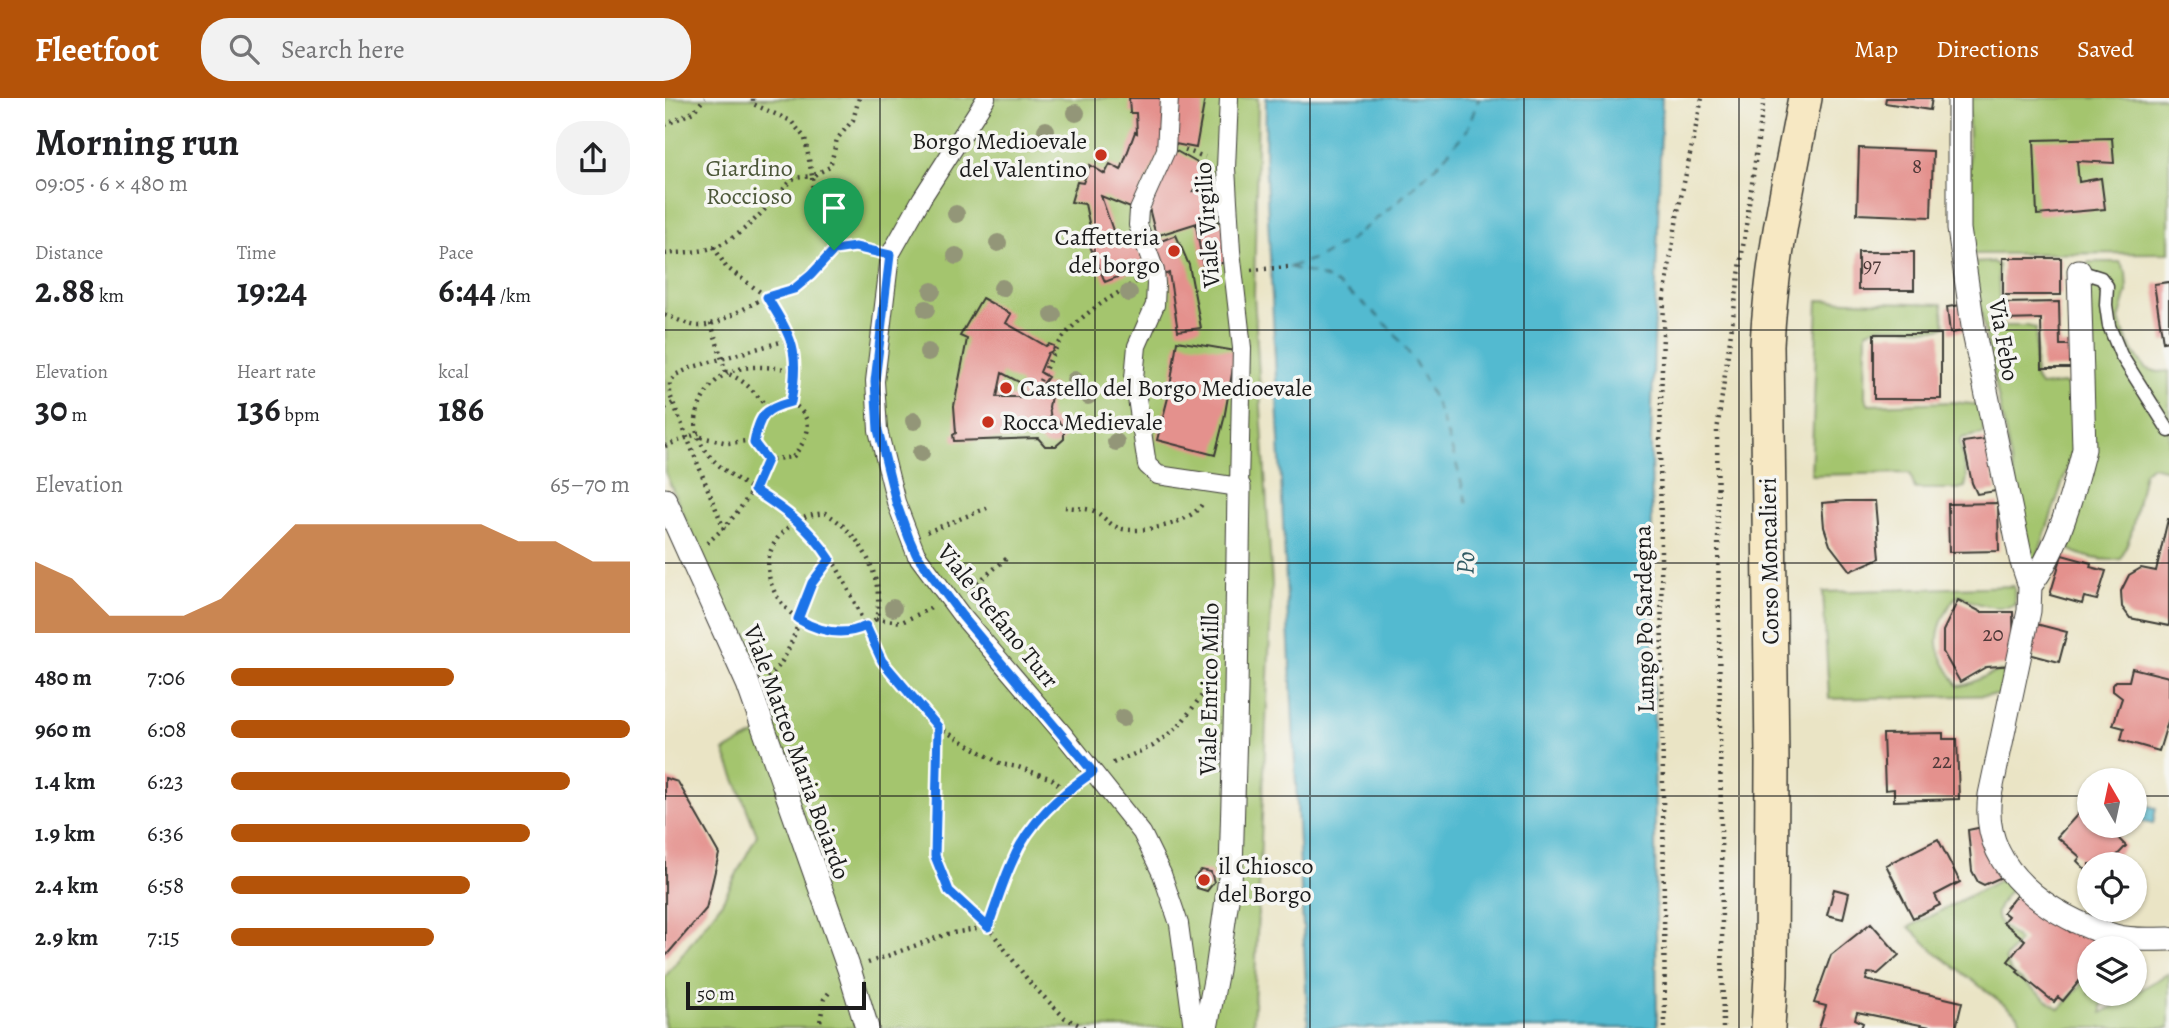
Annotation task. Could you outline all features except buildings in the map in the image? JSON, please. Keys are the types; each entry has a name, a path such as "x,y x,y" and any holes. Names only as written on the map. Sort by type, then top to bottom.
{"main road":[{"name":"Corso Moncalieri","path":"1768,1028 1771,975 1772,761 1767,345 1769,301 1777,247 1805,98"}],"street":[{"name":"Viale Stefano Turr","path":"986,98 922,198 890,255 875,381 878,430 896,502 916,554 962,616 1142,833 1162,874 1179,924 1192,1028"},
{"path":"1169,98 1167,150 1139,210 1140,232 1154,271 1155,305 1137,346 1134,378 1147,465 1157,475 1239,487"},
{"name":"Viale Virgilio","path":"1229,98 1226,168 1231,251 1242,348"},
{"name":"Via Febo","path":"1959,98 1959,229 1974,332 2021,559 2030,586 2029,611 2022,650 1987,813 1994,847 2017,879 2039,900 2061,914 2114,936 2169,939"},
{"name":"Via Febo","path":"2030,586 2052,548 2084,449 2079,271"},
{"name":"Viale Enrico Millo","path":"1206,1028 1229,887 1236,692 1242,348"},
{"name":"Viale Matteo Maria Boiardo","path":"665,500 748,684 849,969 867,1028"}],"lane":[{"path":"2079,271 2101,278 2107,285 2109,326 2121,355 2169,431"}],"path":[{"path":"665,125 693,112 705,98"},
{"path":"753,98 753,104 791,121 805,138 812,176 815,227 834,250"},
{"path":"665,254 714,247 762,212 794,178 812,176 830,167 837,139 853,120 859,98"},
{"name":"Lungo Po Sardegna","path":"1665,1028 1660,437 1664,299 1678,211 1702,98"},
{"path":"1723,1028 1717,431 1763,98"},
{"path":"714,247 726,267 767,297 790,339 797,370 791,402"},
{"path":"665,315 698,327 722,320 767,297 794,289 834,250 855,247 890,255"},
{"path":"1264,270 1289,267"},
{"path":"1039,381 1059,343 1075,323 1097,306 1154,271"},
{"path":"712,323 726,373"},
{"path":"724,529 670,395 670,383 675,375 693,367 790,339"},
{"path":"797,370 755,366 726,373 714,381 701,402 696,421 704,449 722,470 797,519 819,541 851,593 882,661 938,727 1001,764 1052,779 1066,791"},
{"path":"726,373 738,377 748,385 769,410"},
{"path":"767,460 760,453 755,440 757,424 769,410 791,402"},
{"path":"767,460 793,457 807,439 808,423 803,411 791,402"},
{"path":"665,408 673,403"},
{"path":"665,446 699,435 727,443 755,440"},
{"path":"699,550 724,529 754,490 767,460"},
{"path":"1065,508 1093,511 1119,528 1147,529 1184,520 1202,506"},
{"path":"909,538 987,508"},
{"path":"825,513 853,535 870,563 875,579 879,608 876,619 866,626 844,632 830,631 808,625 785,608 772,586 769,557 778,537 797,519 825,513"},
{"path":"748,684 769,677 779,667 812,583 830,559"},
{"path":"962,616 971,589 1006,559"},
{"path":"876,619 902,622 934,606 945,593"},
{"path":"988,927 1013,858 1029,831 1054,801 1093,772 1153,746 1179,726 1206,690 1236,692"},
{"path":"938,727 935,856 949,891 988,927 1031,984 1065,1018 1085,1028"},
{"path":"819,1028 824,999 849,969 947,934 988,927"},
{"path":"770,1028 781,1028"}],"green space":[{"name":"Giardino Roccioso","path":"665,98 1258,98 1254,295 1272,585 1253,1028 665,1028 665,977 722,902 757,835 724,751 774,725 665,472"},
{"path":"1968,98 2169,98 2169,253 1975,254 1971,249"},
{"path":"1992,262 1998,265 2000,322 2003,326 2036,328 2035,377 2040,386 2064,384 2074,387 2074,449 2037,557 2031,560 1971,263"},
{"path":"2089,262 2120,262 2126,272 2127,292 2119,320 2128,343 2145,368 2158,372 2169,371 2169,470 2151,466 2144,472 2131,534 2121,559 2114,560 2084,556 2065,546"},
{"path":"1818,300 1942,304 1945,326 1939,329 1877,327 1866,332 1865,397 1869,405 1953,402 1980,405 1984,431 1982,434 1962,438 1960,442 1967,478 1965,487 1915,489 1910,473 1811,475"},
{"path":"2014,586 2015,605 2008,607 1986,606 1960,595 1951,602 1938,634 1942,659 1958,686 2002,672 2007,677 2002,695 1829,699 1823,592"},
{"path":"2006,879 2012,888 1999,906 1997,917 2019,941 2005,959 2011,972 2059,1009 2077,989 2077,1006 2102,1006 2102,1013 2114,1006 2147,1006 2147,986 2169,973 2169,1028 2023,1028 2018,1015 1934,951 1909,927"}],"water":[{"name":"Po","path":"1266,98 1662,98 1651,438 1657,1028 1308,1028 1265,156"},
{"path":"2147,806 2156,808 2153,824 2147,823"}],"ferry route":[{"path":"1290,267 1319,257 1351,239 1396,203 1438,164 1467,130 1479,98"},
{"path":"1289,267 1321,276 1341,287 1365,305 1404,347 1420,370 1443,422 1467,504"}],"place":[{"name":"Borgo Medioevale del Valentino","path":"1101,155"},
{"name":"Caffetteria del borgo","path":"1174,251"},
{"name":"Castello del Borgo Medioevale","path":"1006,388"},
{"name":"Rocca Medievale","path":"988,422"},
{"name":"il Chiosco del Borgo","path":"1204,880"}],"route":[{"path":"855,247 890,255 875,381 878,430 896,502 916,554 962,616 1093,772 1054,801 1029,831 1013,858 988,927 949,891 935,856 938,727 882,661 866,626 844,632 830,631 808,625 798,619 812,583 830,559 819,541 792,514 754,490 767,460 754,443 757,424 774,406 791,402 797,370 796,358 785,325 767,297 794,289 834,250 855,247"}]}
